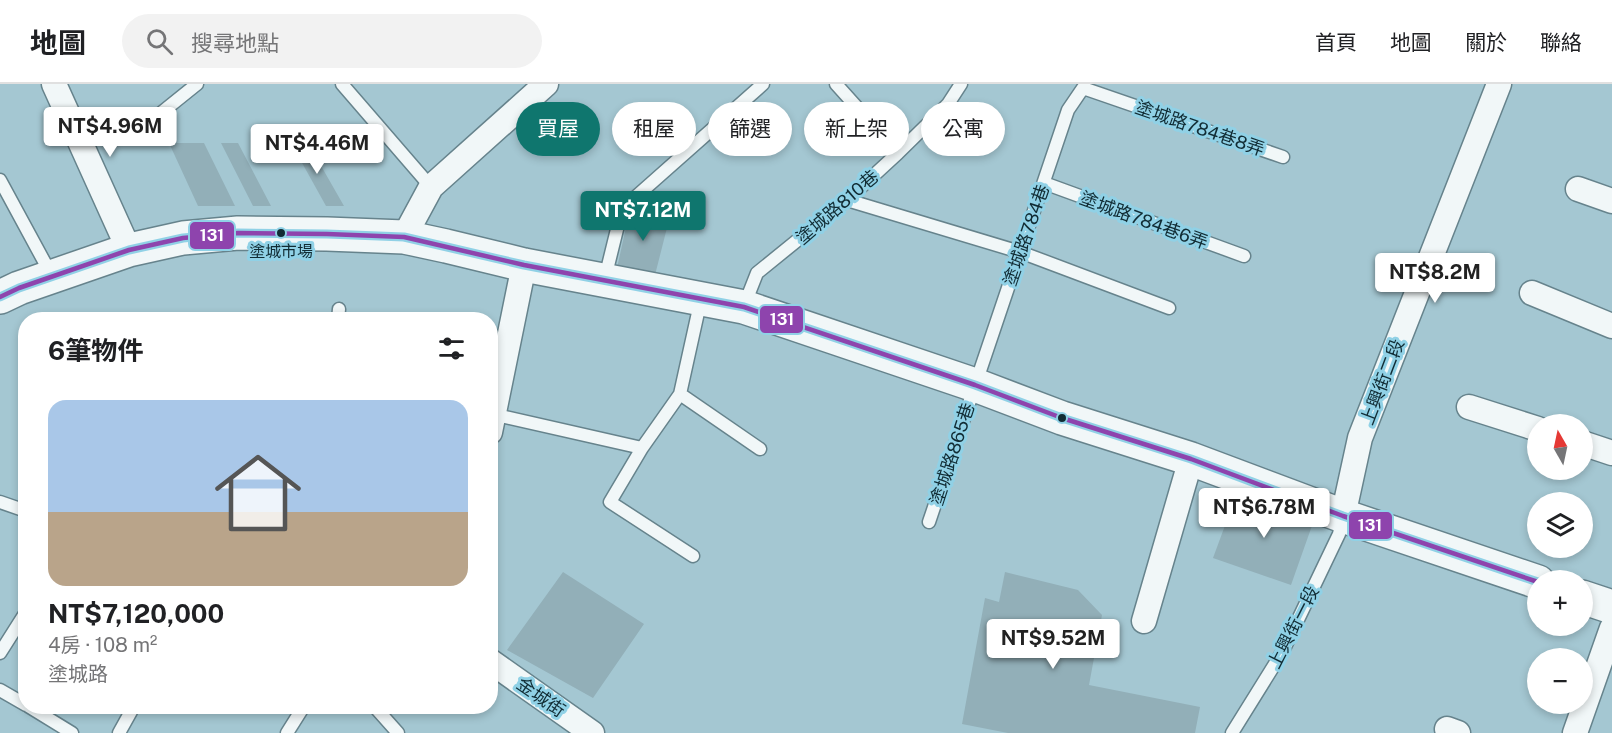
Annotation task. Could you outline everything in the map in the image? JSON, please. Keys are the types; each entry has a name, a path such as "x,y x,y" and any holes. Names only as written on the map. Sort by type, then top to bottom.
{"street":[{"path":"54,84 129,250"},
{"path":"404,237 431,187 546,84"},
{"name":"上興街二段","path":"1343,516 1360,438 1499,84"},
{"path":"1578,189 1612,201"},
{"path":"0,297 19,288 129,250 183,238 238,233 404,237 524,265 744,307 975,385 1062,418 1191,459 1343,516 1527,578"},
{"path":"498,391 524,265"},
{"path":"1532,293 1612,326"},
{"path":"1469,407 1527,425"},
{"path":"1593,447 1612,453"},
{"path":"1144,621 1191,459"},
{"path":"1593,601 1612,607"},
{"path":"1575,733 1612,628"},
{"name":"金城街","path":"498,667 592,733"}],"lane":[{"path":"151,121 197,84"},
{"path":"342,84 431,187"},
{"path":"605,279 622,208 763,84"},
{"path":"836,84 852,102"},
{"name":"塗城路810巷","path":"909,142 948,104 961,84"},
{"name":"塗城路784巷8弄","path":"1083,88 1283,157"},
{"name":"塗城路784巷","path":"975,385 1068,110 1083,88"},
{"name":"塗城路810巷","path":"744,307 757,273 847,200 895,156"},
{"path":"0,180 53,277"},
{"name":"塗城路784巷6弄","path":"1044,183 1244,256"},
{"path":"847,200 1020,252 1169,308"},
{"path":"693,556 610,502 642,448 680,394 701,298"},
{"name":"塗城路865巷","path":"929,522 975,385"},
{"path":"680,394 760,449"},
{"path":"498,421 642,448"},
{"path":"0,502 18,508"},
{"name":"上興街一段","path":"1232,733 1283,651 1340,534 1343,516"},
{"path":"0,653 18,625"},
{"path":"0,690 18,701"},
{"path":"40,714 72,733"},
{"path":"118,733 129,714"},
{"path":"287,733 299,714"},
{"path":"381,714 398,733"}],"building":[{"path":"169,143 204,143 235,206 198,206"},
{"path":"221,143 238,143 271,206 253,206"},
{"path":"291,143 308,143 344,206 326,206"},
{"path":"630,209 670,216 655,275 617,268"},
{"path":"1237,493 1314,520 1291,585 1213,558"},
{"path":"563,572 644,624 593,698 507,650"},
{"path":"1005,572 1078,590 1102,615 1089,685 1200,707 1195,733 1008,733 962,724 985,598 999,602"}],"transit line":[{"name":"131","path":"0,297 19,288 129,250 183,238 238,233 404,237 524,265 744,307 975,385 1062,418 1191,459 1343,516 1527,578"}],"place":[{"name":"塗城市場","path":"281,233"}]}
